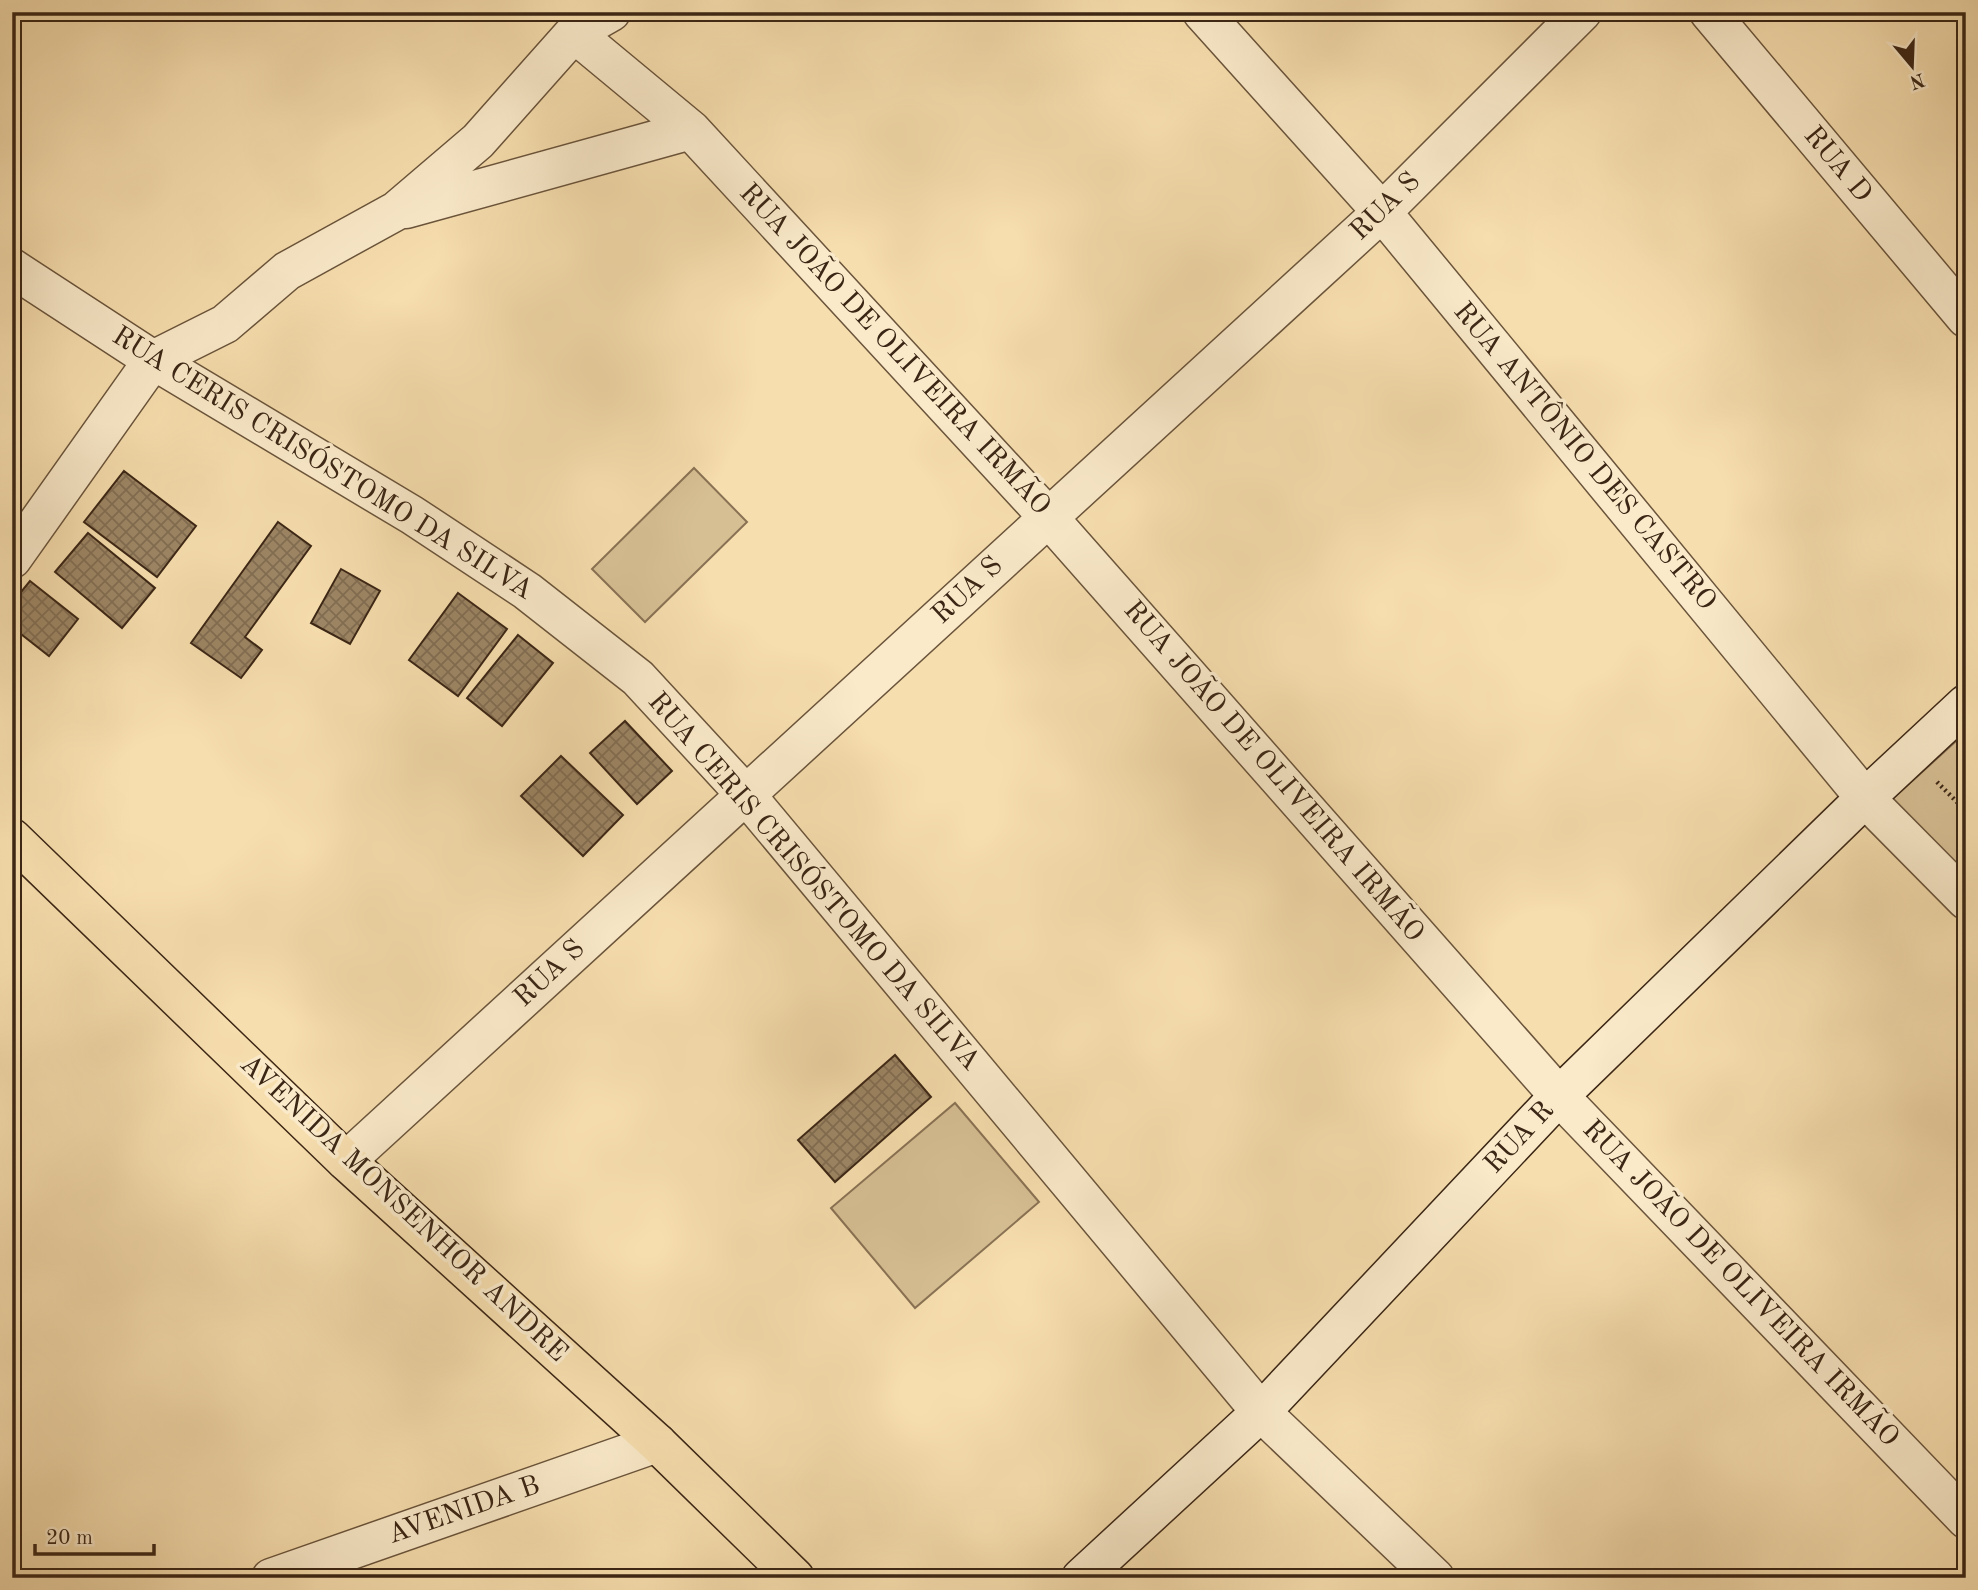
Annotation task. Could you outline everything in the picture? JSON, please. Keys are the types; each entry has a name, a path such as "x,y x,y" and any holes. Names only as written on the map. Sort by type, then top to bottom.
{"main road":[{"name":"AVENIDA MONSENHOR ANDRE","path":"12,838 346,1161 657,1443 795,1578"}],"street":[{"path":"12,559 153,360 225,324 288,271 396,211 478,141 574,33 611,12"},
{"name":"RUA ANTÔNIO DES CASTRO","path":"1202,12 1382,212 1866,798 1966,900"},
{"name":"RUA S","path":"346,1161 1382,212 1582,12"},
{"name":"RUA D","path":"1709,12 1966,318"},
{"name":"RUA JOÃO DE OLIVEIRA IRMÃO","path":"574,33 691,130 1048,517 1559,1096 1966,1519"},
{"path":"396,211 691,130"},
{"name":"RUA CERIS CRISÓSTOMO DA SILVA","path":"12,268 153,360 412,515 527,590 638,678 746,795 1261,1412 1435,1578"},
{"name":"RUA R","path":"1081,1578 1261,1412 1559,1096 1966,704"},
{"name":"AVENIDA B","path":"271,1578 657,1443"}],"shaded area":[{"path":"694,468 747,522 645,622 592,569"},
{"path":"1966,732 1966,886 1887,804"},
{"path":"955,1103 1039,1202 915,1308 831,1208"}],"building":[{"path":"124,471 196,526 157,577 84,522"},
{"path":"12,486 19,491 12,500"},
{"path":"278,522 311,546 245,637 262,650 241,678 191,643"},
{"path":"88,533 155,588 122,628 55,572"},
{"path":"341,569 380,591 350,644 311,623"},
{"path":"30,581 78,619 49,656 12,627 12,603"},
{"path":"458,593 507,629 458,696 409,660"},
{"path":"518,635 553,663 502,726 467,698"},
{"path":"625,721 672,771 637,804 590,753"},
{"path":"561,756 623,815 583,856 521,796"},
{"path":"895,1055 931,1097 835,1182 798,1140"},
{"path":"1167,1571 1173,1578 1158,1578"}]}
